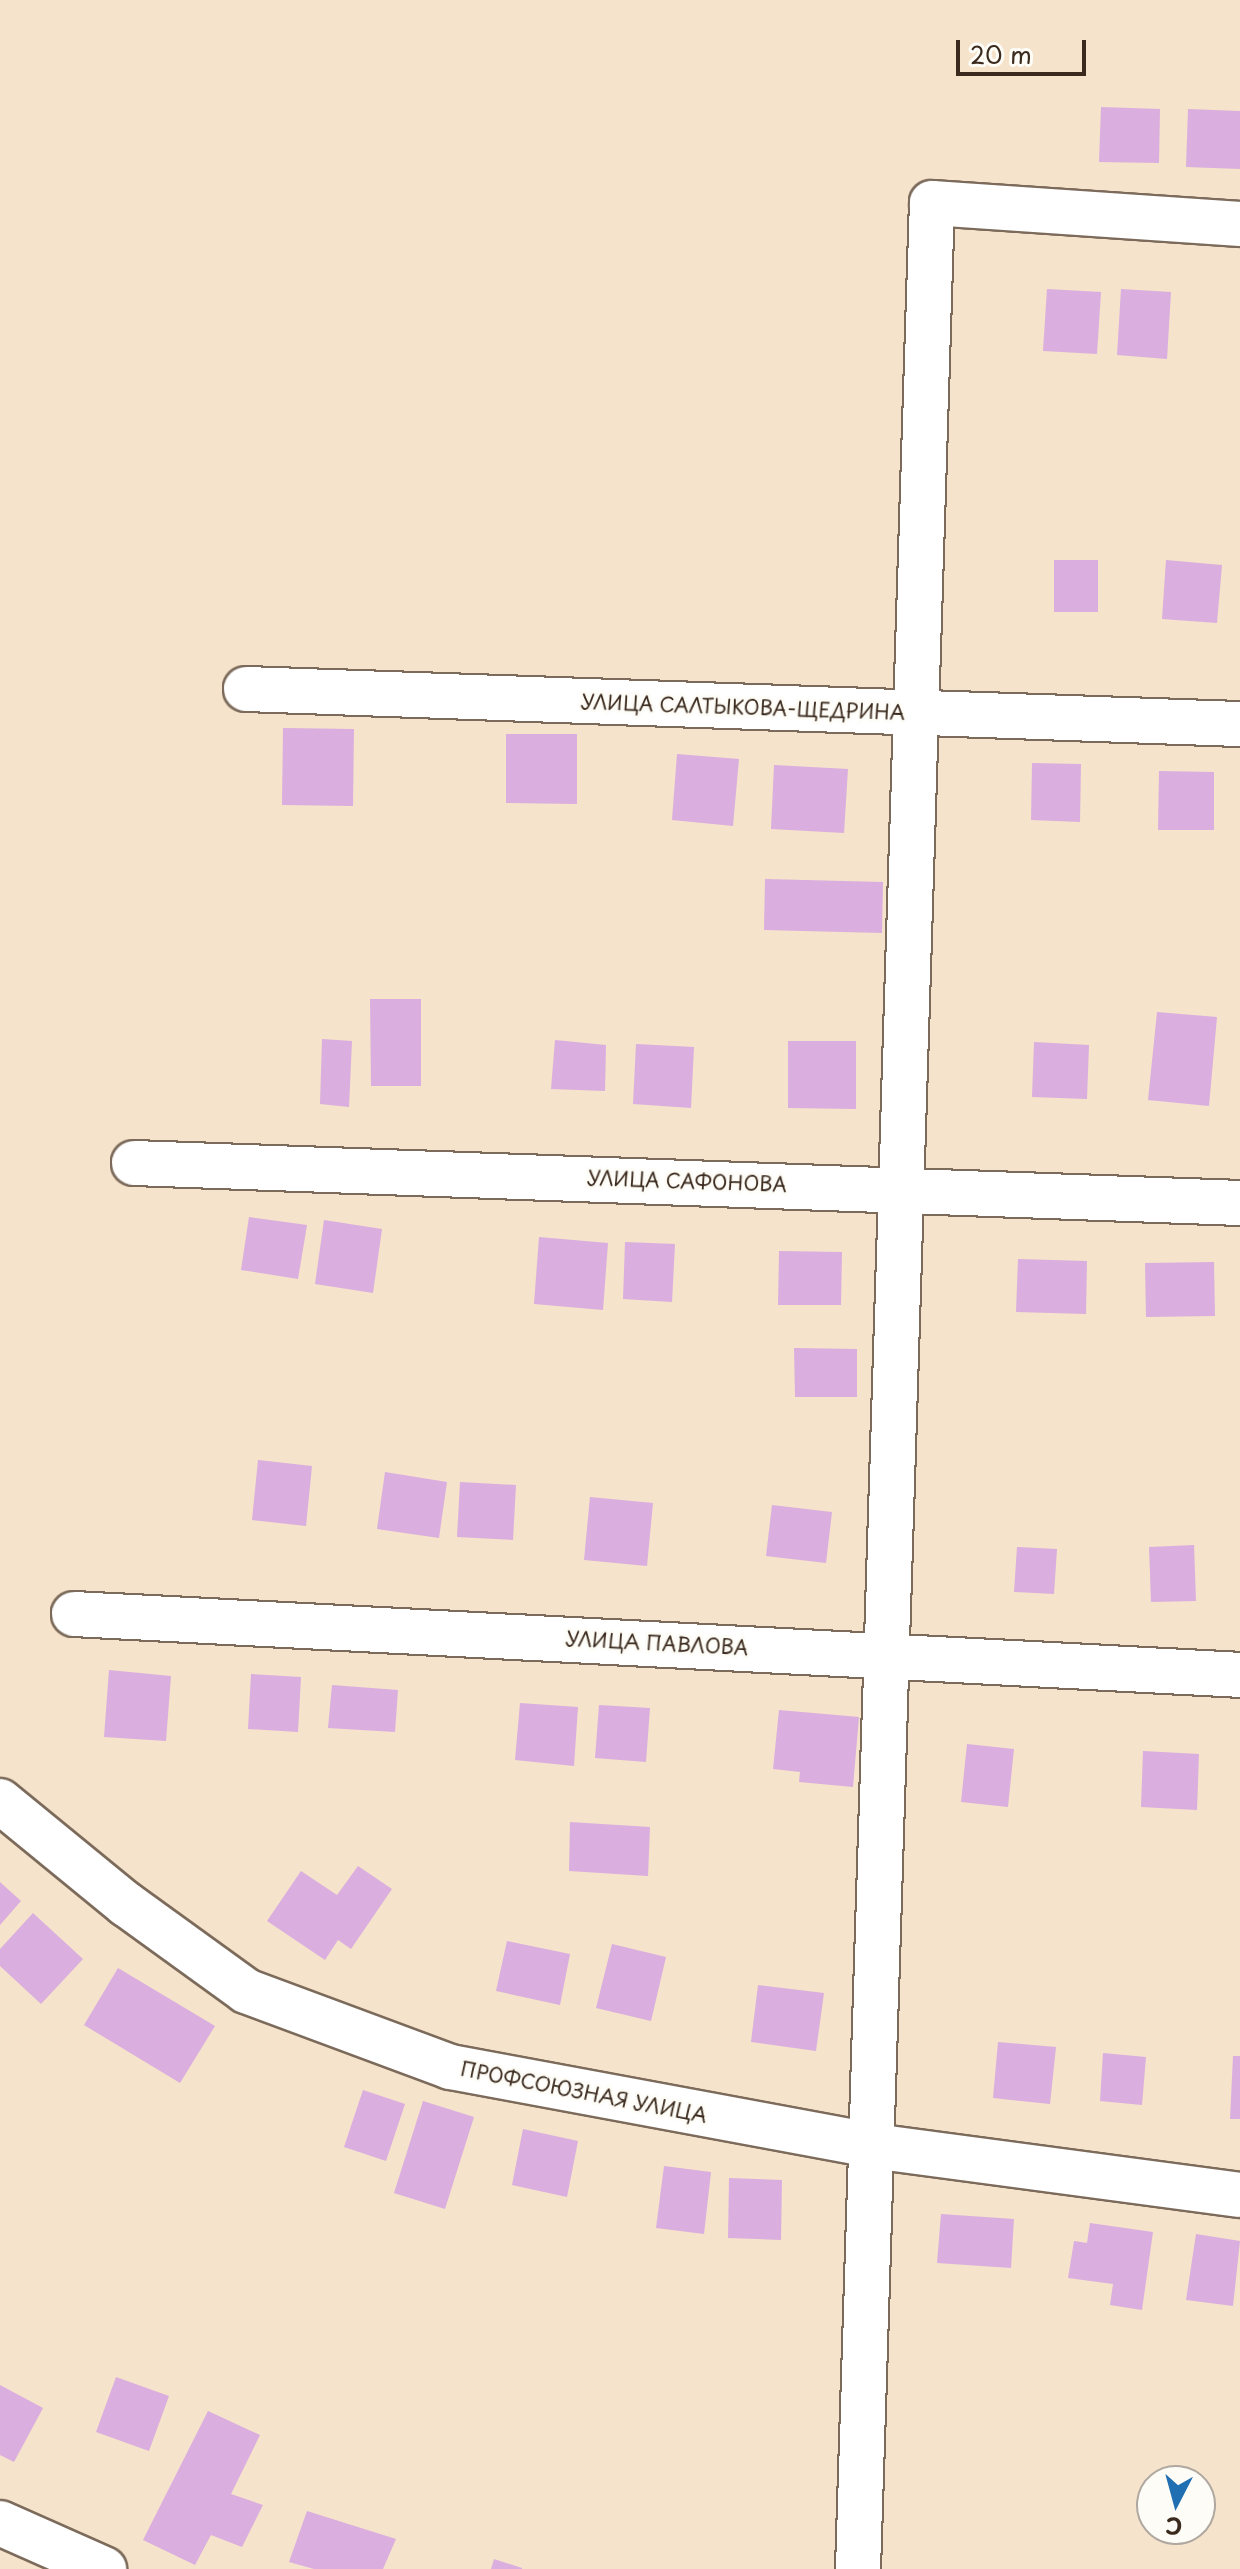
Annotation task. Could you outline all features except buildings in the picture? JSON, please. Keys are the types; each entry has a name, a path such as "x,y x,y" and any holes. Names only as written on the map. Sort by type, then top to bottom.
{"street":[{"path":"858,2569 932,203 1240,224"},
{"name":"УЛИЦА САЛТЫКОВА-ЩЕДРИНА","path":"246,689 1240,724"},
{"name":"УЛИЦА САФОНОВА","path":"134,1163 1240,1203"},
{"name":"УЛИЦА ПАВЛОВА","path":"74,1614 1240,1675"},
{"name":"ПРОФСОЮЗНАЯ УЛИЦА","path":"0,1801 126,1904 246,1991 450,2067 871,2145 1240,2195"},
{"path":"0,2523 104,2569"}]}
